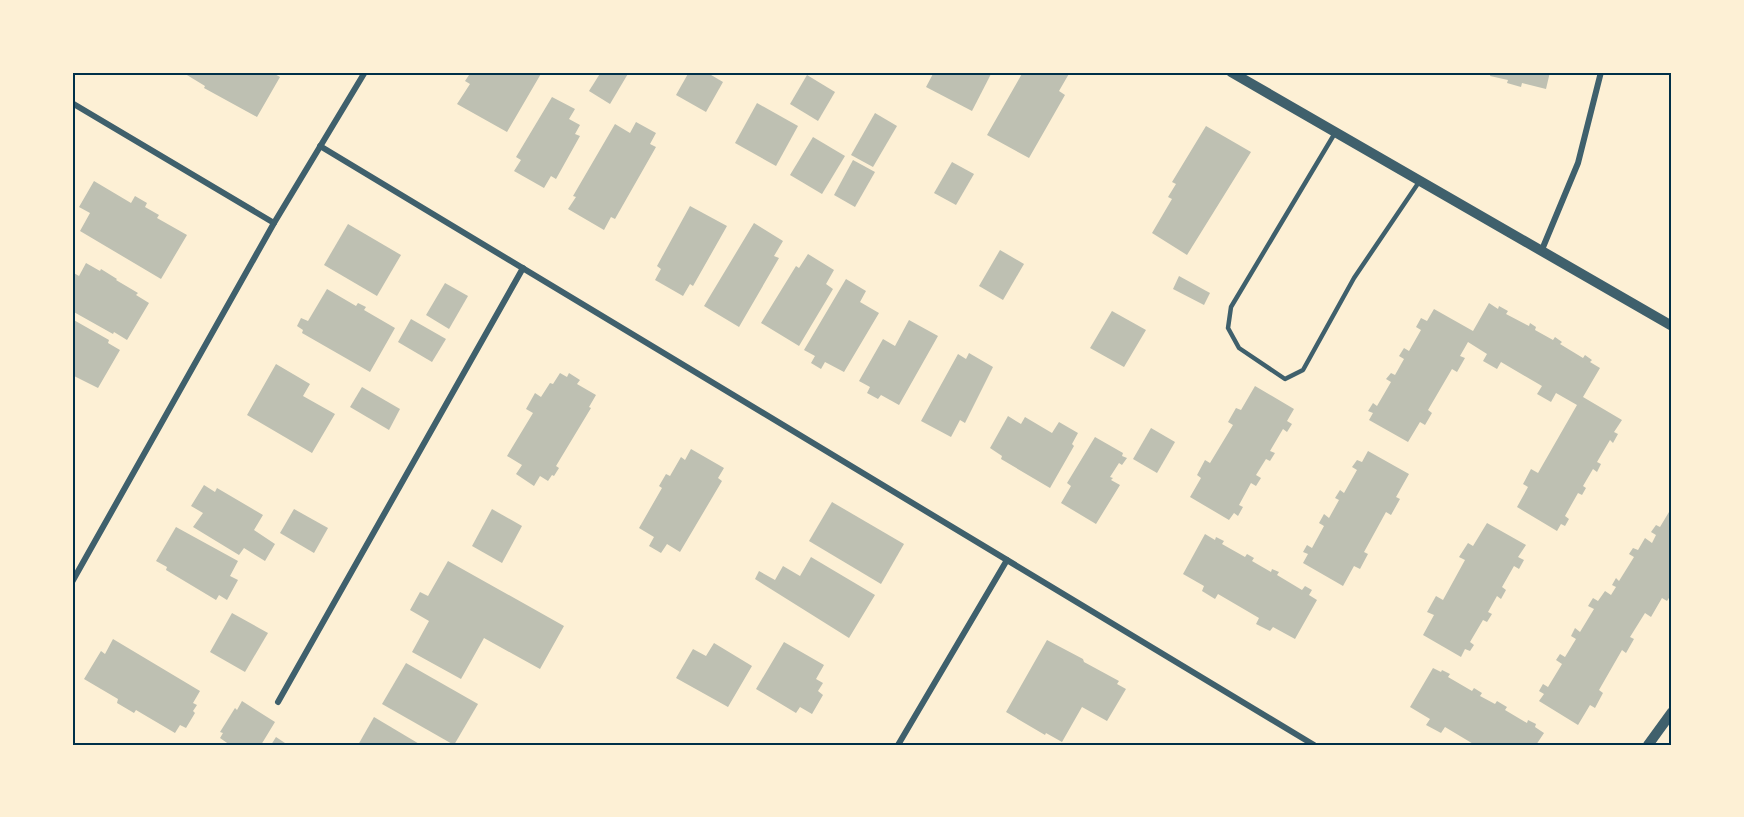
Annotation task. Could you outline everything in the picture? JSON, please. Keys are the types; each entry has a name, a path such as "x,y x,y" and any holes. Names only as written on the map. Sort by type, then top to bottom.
{"street":[{"path":"72,582 274,223 365,72"},
{"path":"1231,72 1672,326"},
{"path":"1541,252 1578,163 1600,72"},
{"path":"72,103 274,223"},
{"path":"320,146 1314,745"},
{"path":"278,702 523,268"},
{"path":"898,745 1007,560"},
{"path":"1648,745 1672,712"}],"lane":[{"path":"1336,133 1231,307 1228,328 1239,348 1285,379 1303,370 1354,278 1419,182"}],"building":[{"path":"182,72 271,72 280,77 257,117 204,88 205,86"},
{"path":"471,72 542,72 507,132 457,104 470,84 465,81"},
{"path":"601,72 629,72 610,104 589,91"},
{"path":"689,72 706,72 723,82 706,112 676,95"},
{"path":"934,72 992,72 972,111 926,87"},
{"path":"1023,72 1029,75 1031,72 1070,72 1059,91 1065,95 1029,158 987,135"},
{"path":"1491,72 1550,72 1546,89 1522,83 1521,87 1507,83 1508,80 1490,76"},
{"path":"807,75 835,92 818,121 790,104"},
{"path":"552,97 575,109 569,119 580,125 575,134 580,136 556,179 551,176 544,188 514,171 521,160 516,157"},
{"path":"757,103 798,126 776,166 735,143"},
{"path":"875,113 897,126 873,167 851,155"},
{"path":"636,122 656,133 650,144 656,147 615,219 611,217 604,230 568,209 576,197 573,196 615,124 630,133"},
{"path":"1206,126 1251,152 1187,255 1152,233 1172,199 1168,197 1176,184 1172,182"},
{"path":"813,137 845,156 822,194 790,175"},
{"path":"853,160 875,172 855,207 834,195"},
{"path":"952,162 974,174 956,205 934,193"},
{"path":"94,181 131,203 135,196 147,203 145,207 159,215 157,218 187,235 161,279 80,231 90,213 79,207"},
{"path":"690,206 727,226 693,286 690,284 683,296 655,280 661,269 657,266"},
{"path":"754,223 783,241 774,256 779,258 739,327 704,306"},
{"path":"348,224 401,255 377,296 324,265"},
{"path":"1000,250 1024,264 1003,300 979,286"},
{"path":"808,254 834,270 826,284 833,289 799,346 761,323 796,266 799,268"},
{"path":"86,263 117,279 149,303 127,340 72,311 72,272 79,276"},
{"path":"1179,276 1210,293 1204,305 1173,289"},
{"path":"846,279 866,291 860,302 879,313 844,372 825,362 821,369 811,363 815,356 804,350"},
{"path":"445,283 468,296 449,329 426,315"},
{"path":"327,289 356,306 358,303 366,307 364,310 395,328 370,372 302,333 303,330 297,326 301,318 308,321"},
{"path":"1489,303 1498,309 1499,306 1508,311 1506,314 1529,326 1530,323 1536,327 1535,330 1553,340 1555,337 1562,342 1560,344 1583,358 1585,355 1592,360 1590,362 1600,368 1583,397 1622,420 1614,432 1618,434 1613,443 1610,440 1597,462 1601,464 1597,472 1593,469 1583,486 1586,488 1582,495 1578,493 1565,516 1569,519 1565,526 1561,524 1557,531 1517,507 1528,487 1523,484 1531,469 1538,473 1577,405 1556,393 1551,402 1537,394 1542,386 1501,362 1497,369 1483,361 1487,354 1468,342 1460,356 1465,358 1457,372 1452,369 1428,410 1432,413 1425,425 1420,422 1408,442 1369,420 1373,413 1368,411 1373,403 1377,406 1391,382 1386,379 1391,373 1395,375 1404,359 1399,356 1404,348 1409,351 1421,330 1416,327 1421,318 1427,321 1434,309 1473,331"},
{"path":"1112,311 1146,330 1124,367 1090,348"},
{"path":"72,319 109,340 108,343 120,350 98,388 72,375"},
{"path":"411,319 446,339 432,362 398,342"},
{"path":"909,320 938,336 899,405 881,395 878,399 867,393 870,387 859,381 883,339 895,346"},
{"path":"969,353 993,367 965,423 960,420 951,437 921,421 958,354 966,359"},
{"path":"276,364 310,384 303,396 335,414 312,453 247,415"},
{"path":"560,373 567,377 569,373 580,380 577,384 596,395 589,407 591,408 556,466 559,468 554,476 552,475 548,481 540,476 534,486 516,474 522,465 507,456 533,413 526,409 535,393 541,397"},
{"path":"1255,386 1294,409 1287,421 1292,424 1287,432 1283,429 1270,451 1275,453 1270,461 1266,459 1256,475 1261,478 1256,486 1251,483 1239,505 1243,507 1238,516 1234,513 1229,520 1190,497 1201,478 1197,475 1205,460 1210,463 1233,425 1228,422 1236,408 1241,410"},
{"path":"362,387 400,409 389,430 350,407"},
{"path":"1008,416 1021,424 1025,417 1052,433 1059,422 1078,433 1072,444 1074,446 1050,488 1001,459 1002,456 990,448"},
{"path":"1151,428 1175,442 1157,473 1133,459"},
{"path":"1095,437 1123,453 1122,456 1127,458 1122,465 1119,463 1110,477 1120,485 1096,524 1061,503 1071,486 1067,483"},
{"path":"691,449 724,468 718,478 722,481 680,552 667,544 661,553 649,546 654,537 639,528 662,488 659,486 666,474 670,476 681,457 685,460"},
{"path":"1368,451 1409,474 1396,497 1400,499 1391,515 1386,512 1364,552 1368,554 1360,569 1354,566 1343,586 1303,563 1308,554 1303,552 1307,545 1312,548 1324,526 1319,523 1324,514 1329,518 1339,500 1335,498 1340,490 1344,493 1357,470 1352,467 1357,460 1362,462"},
{"path":"204,485 215,492 217,488 263,515 254,530 275,544 265,561 244,548 239,555 193,527 203,513 191,506"},
{"path":"832,502 904,544 881,584 809,541"},
{"path":"1672,507 1672,581 1670,585 1672,593 1667,601 1662,598 1651,617 1645,613 1630,637 1634,639 1626,653 1622,650 1599,690 1603,693 1595,708 1590,705 1578,725 1539,701 1544,694 1539,691 1543,684 1548,687 1562,664 1556,660 1560,654 1565,657 1576,639 1571,636 1575,628 1580,632 1594,609 1588,606 1593,598 1598,601 1605,591 1611,595 1616,587 1612,585 1616,578 1619,581 1634,557 1629,554 1633,548 1638,550 1645,538 1652,543 1656,535 1651,532 1656,525 1660,527"},
{"path":"294,509 328,528 314,553 280,533"},
{"path":"492,509 522,526 502,563 472,546"},
{"path":"1487,523 1526,545 1518,557 1524,560 1519,569 1514,566 1502,587 1506,590 1501,599 1497,596 1488,612 1492,614 1487,622 1483,620 1470,642 1474,645 1470,651 1465,649 1461,657 1423,635 1434,615 1427,612 1436,596 1443,600 1465,560 1459,557 1468,543 1473,546"},
{"path":"176,527 238,561 230,576 238,580 227,600 219,595 216,600 166,570 167,567 156,561"},
{"path":"1205,534 1215,540 1216,537 1224,541 1222,544 1245,557 1247,554 1254,558 1252,561 1271,572 1272,569 1279,572 1277,575 1302,590 1305,586 1312,590 1309,595 1317,600 1295,639 1273,627 1270,631 1256,624 1259,618 1218,594 1215,599 1202,591 1204,586 1183,574"},
{"path":"811,557 875,595 849,638 755,579 759,571 775,580 783,566 800,576"},
{"path":"448,561 564,626 540,669 484,638 461,679 412,652 429,621 410,610 420,592 428,596"},
{"path":"232,613 268,633 245,672 210,652"},
{"path":"113,639 200,691 193,703 197,705 193,711 195,713 186,728 180,725 175,733 136,710 134,713 117,703 118,699 84,679 101,651 105,654"},
{"path":"1047,640 1119,681 1117,684 1126,689 1107,721 1082,707 1062,742 1046,733 1045,735 1006,712"},
{"path":"784,642 824,665 816,679 823,683 818,691 823,695 812,714 800,707 796,713 756,689"},
{"path":"714,643 752,666 728,707 676,678 693,649 706,656"},
{"path":"406,663 478,704 454,745 382,704"},
{"path":"1433,668 1450,674 1448,677 1472,691 1474,688 1482,693 1480,696 1495,704 1497,701 1507,707 1505,710 1527,723 1528,720 1536,724 1535,727 1544,733 1536,745 1475,745 1445,727 1441,733 1426,725 1430,719 1410,707"},
{"path":"242,701 275,722 261,745 230,745 220,738 223,733 220,732"},
{"path":"374,717 421,745 358,745"},
{"path":"276,737 288,745 271,745"}]}
